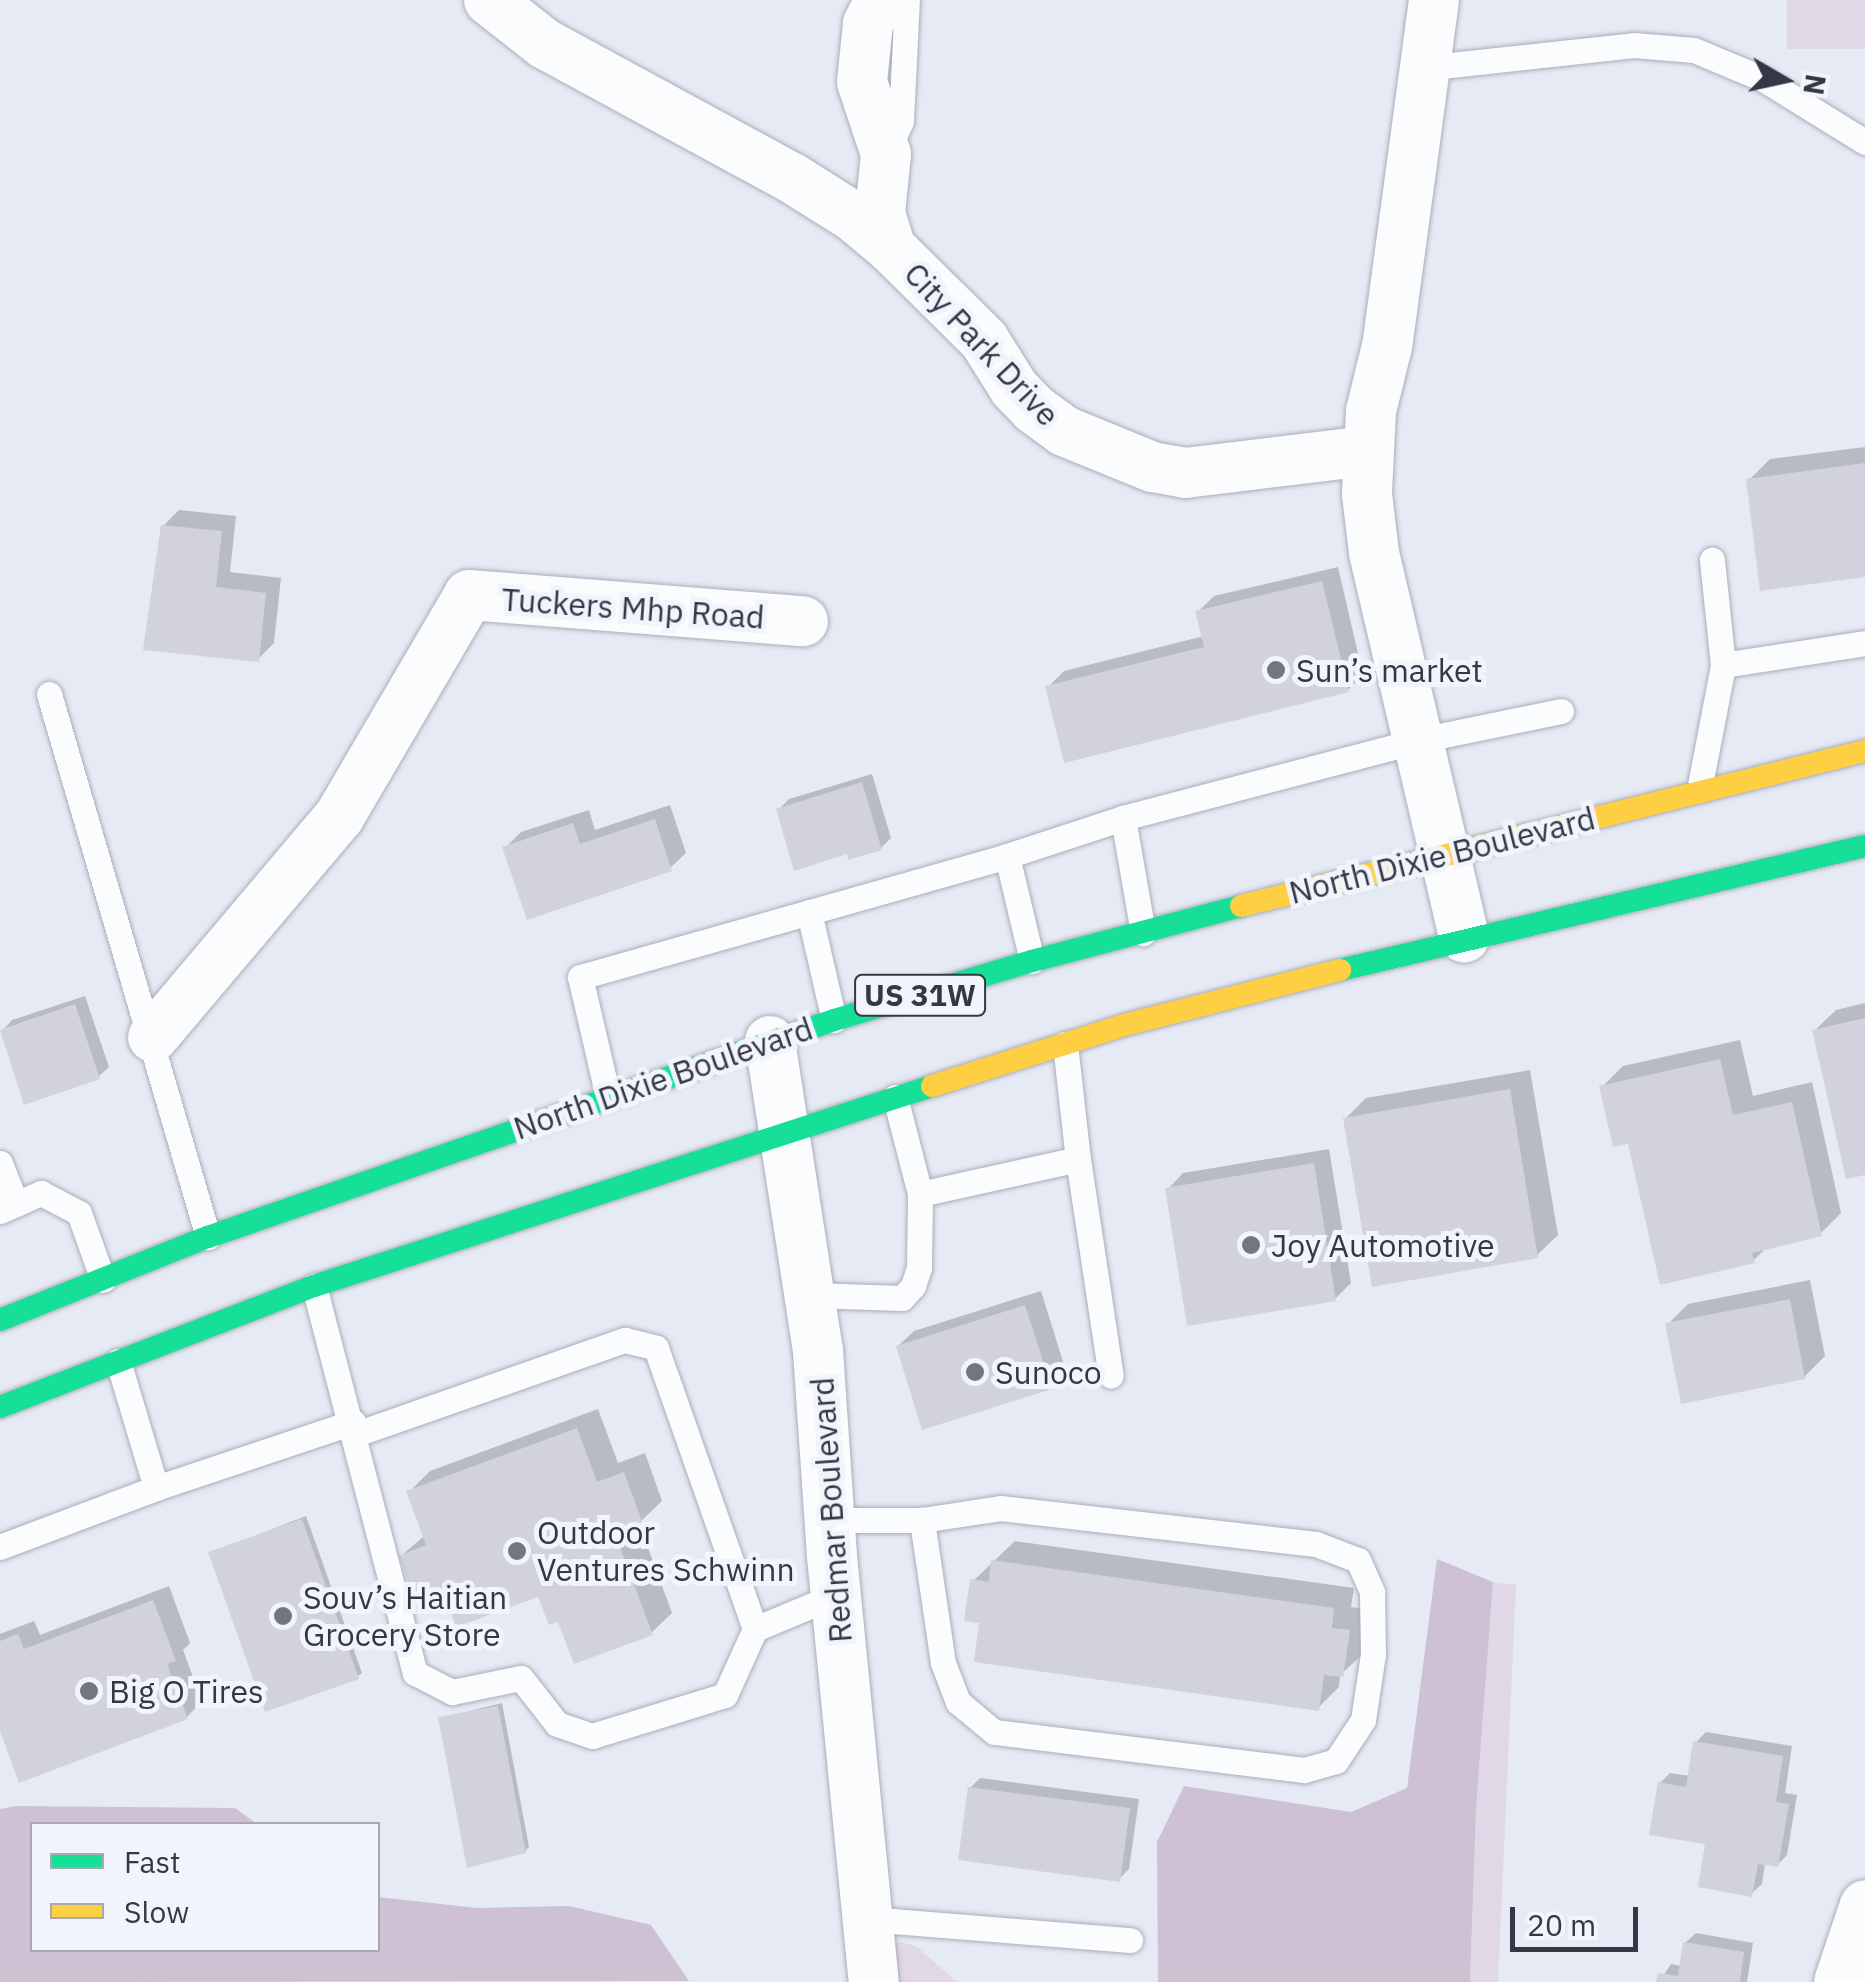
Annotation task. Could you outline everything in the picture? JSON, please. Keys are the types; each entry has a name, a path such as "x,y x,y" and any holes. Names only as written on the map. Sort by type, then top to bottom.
{"highway":[{"name":"North Dixie Boulevard","path":"0,1320 208,1238 834,1020 1032,962 1445,853 1865,751"},
{"name":"US 31W","path":"0,1407 314,1286 1064,1044 1464,938 1865,846"}],"street":[{"name":"City Park Drive","path":"489,0 545,44 792,178 854,217 984,340 1014,388 1064,431 1152,467 1185,473 1367,451"},
{"name":"City Park Drive","path":"880,0 868,24 862,82 886,154 880,214 891,248"},
{"path":"1434,0 1387,346 1367,451 1374,553 1464,938"},
{"name":"Tuckers Mhp Road","path":"153,1036 339,817 469,595 803,621"},
{"name":"Redmar Boulevard","path":"770,1041 810,1295 874,1982"}],"lane":[{"path":"886,154 901,120 907,0"},
{"path":"1423,68 1634,45 1694,50 1763,79 1865,142"},
{"path":"1699,790 1723,665 1712,560"},
{"path":"1723,665 1865,643"},
{"path":"49,694 153,1036 208,1238"},
{"path":"608,1097 580,977 1007,856 1123,818 1420,740 1561,711"},
{"path":"1123,818 1143,933"},
{"path":"1007,856 1032,962"},
{"path":"809,912 834,1020"},
{"path":"1064,1044 1111,1376"},
{"path":"810,1295 902,1298 913,1286 919,1268 920,1194 894,1098"},
{"path":"920,1194 1078,1159"},
{"path":"0,1162 8,1208 40,1193 78,1214 103,1280"},
{"path":"314,1286 354,1428 414,1673 452,1692 520,1678 557,1724 592,1736 725,1695 755,1629 836,1595"},
{"path":"0,1547 156,1488 626,1340 656,1348 755,1629"},
{"path":"118,1362 156,1488"},
{"path":"830,1520 922,1520 1000,1508 1316,1544 1358,1560 1372,1592 1373,1654 1364,1720 1336,1761 1304,1770 994,1732 958,1702 943,1663 922,1520"},
{"path":"868,1919 1130,1940"}],"shaded area":[{"path":"1787,0 1865,0 1865,49 1787,49"},
{"path":"1437,1559 1493,1582 1476,1809 1470,1982 1158,1982 1157,1842 1184,1786 1351,1812 1407,1788"},
{"path":"1493,1582 1516,1585 1498,1982 1470,1982 1476,1809"},
{"path":"235,1808 254,1822 30,1822 30,1952 380,1952 380,1897 477,1908 569,1906 651,1925 689,1981 0,1982 0,1809"},
{"path":"900,1942 916,1946 957,1982 895,1982 893,1945"}],"building":[{"path":"1865,463 1865,577 1760,591 1746,479"},
{"path":"161,525 222,531 216,587 266,593 259,662 143,650"},
{"path":"1322,581 1349,692 1064,763 1045,686 1204,647 1195,611"},
{"path":"862,782 882,850 848,860 847,854 794,871 776,809"},
{"path":"655,819 672,871 527,920 502,847 573,823 580,844"},
{"path":"75,1004 100,1079 24,1105 0,1030"},
{"path":"1865,1018 1865,1175 1846,1179 1812,1030"},
{"path":"1720,1059 1733,1115 1792,1102 1822,1236 1752,1253 1755,1263 1660,1285 1628,1144 1613,1147 1599,1086"},
{"path":"1510,1089 1538,1258 1372,1287 1343,1118"},
{"name":"Joy Automotive","path":"1314,1163 1336,1301 1187,1326 1165,1188"},
{"path":"1790,1299 1805,1379 1681,1404 1665,1323"},
{"name":"Sunoco","path":"1025,1305 1052,1389 922,1430 896,1346"},
{"name":"Outdoor Ventures Schwinn","path":"577,1428 597,1482 624,1472 643,1524 615,1534 653,1635 574,1664 558,1622 549,1625 538,1597 456,1627 446,1599 418,1610 399,1556 426,1545 406,1491"},
{"name":"Souv’s Haitian Grocery Store","path":"302,1519 359,1679 265,1712 208,1552"},
{"path":"991,1560 1334,1608 1332,1628 1350,1630 1343,1677 1324,1675 1319,1711 974,1662 979,1623 964,1621 970,1579 989,1582"},
{"name":"Big O Tires","path":"153,1600 176,1661 167,1664 188,1719 19,1783 0,1731 0,1641 18,1634 24,1649"},
{"path":"498,1706 526,1853 467,1868 438,1717"},
{"path":"1693,1741 1783,1756 1776,1802 1789,1804 1778,1867 1758,1864 1752,1897 1698,1887 1705,1844 1649,1835 1658,1782 1686,1787"},
{"path":"968,1787 1130,1808 1120,1882 958,1860"},
{"path":"1683,1942 1744,1952 1740,1982 1656,1982 1658,1973 1678,1976"}],"traffic: fast":[{"path":"1340,970 1865,846"},
{"path":"0,1320 208,1237 834,1020 1032,961 1241,906"},
{"path":"0,1407 314,1286 932,1086"}],"traffic: slow":[{"path":"1241,906 1865,751"},
{"path":"932,1086 1128,1024 1340,970"}],"place":[{"name":"Sun’s market","path":"1276,670"},
{"name":"Joy Automotive","path":"1251,1245"},
{"name":"Sunoco","path":"975,1372"},
{"name":"Outdoor Ventures Schwinn","path":"517,1551"},
{"name":"Souv’s Haitian Grocery Store","path":"283,1616"},
{"name":"Big O Tires","path":"89,1691"}]}
